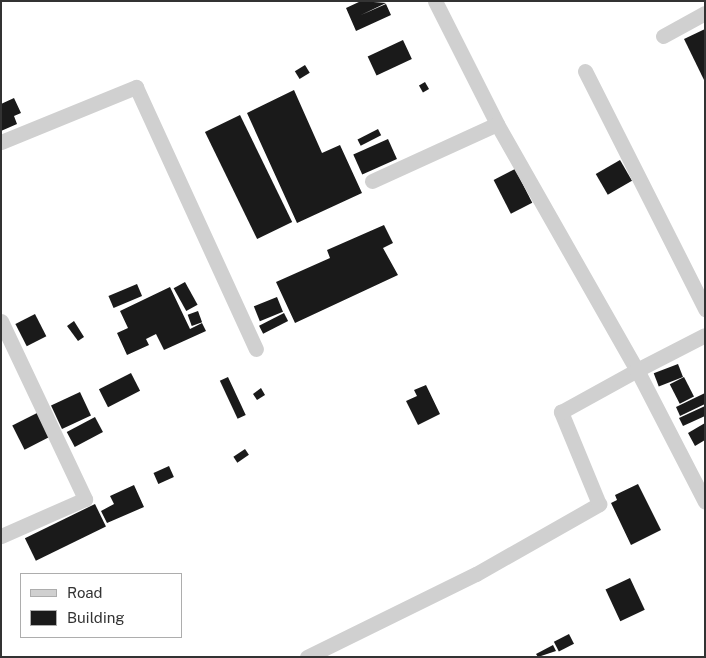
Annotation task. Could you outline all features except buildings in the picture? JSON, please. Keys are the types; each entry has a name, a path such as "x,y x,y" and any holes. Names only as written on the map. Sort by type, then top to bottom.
{"street":[{"path":"435,1 497,124 637,370 705,502"},
{"path":"663,36 705,13"},
{"path":"585,71 705,309"},
{"path":"1,142 136,87 256,349"},
{"path":"372,181 497,124"},
{"path":"1,321 85,499 1,536"},
{"path":"307,657 497,562 599,504 561,412 705,335"}]}
